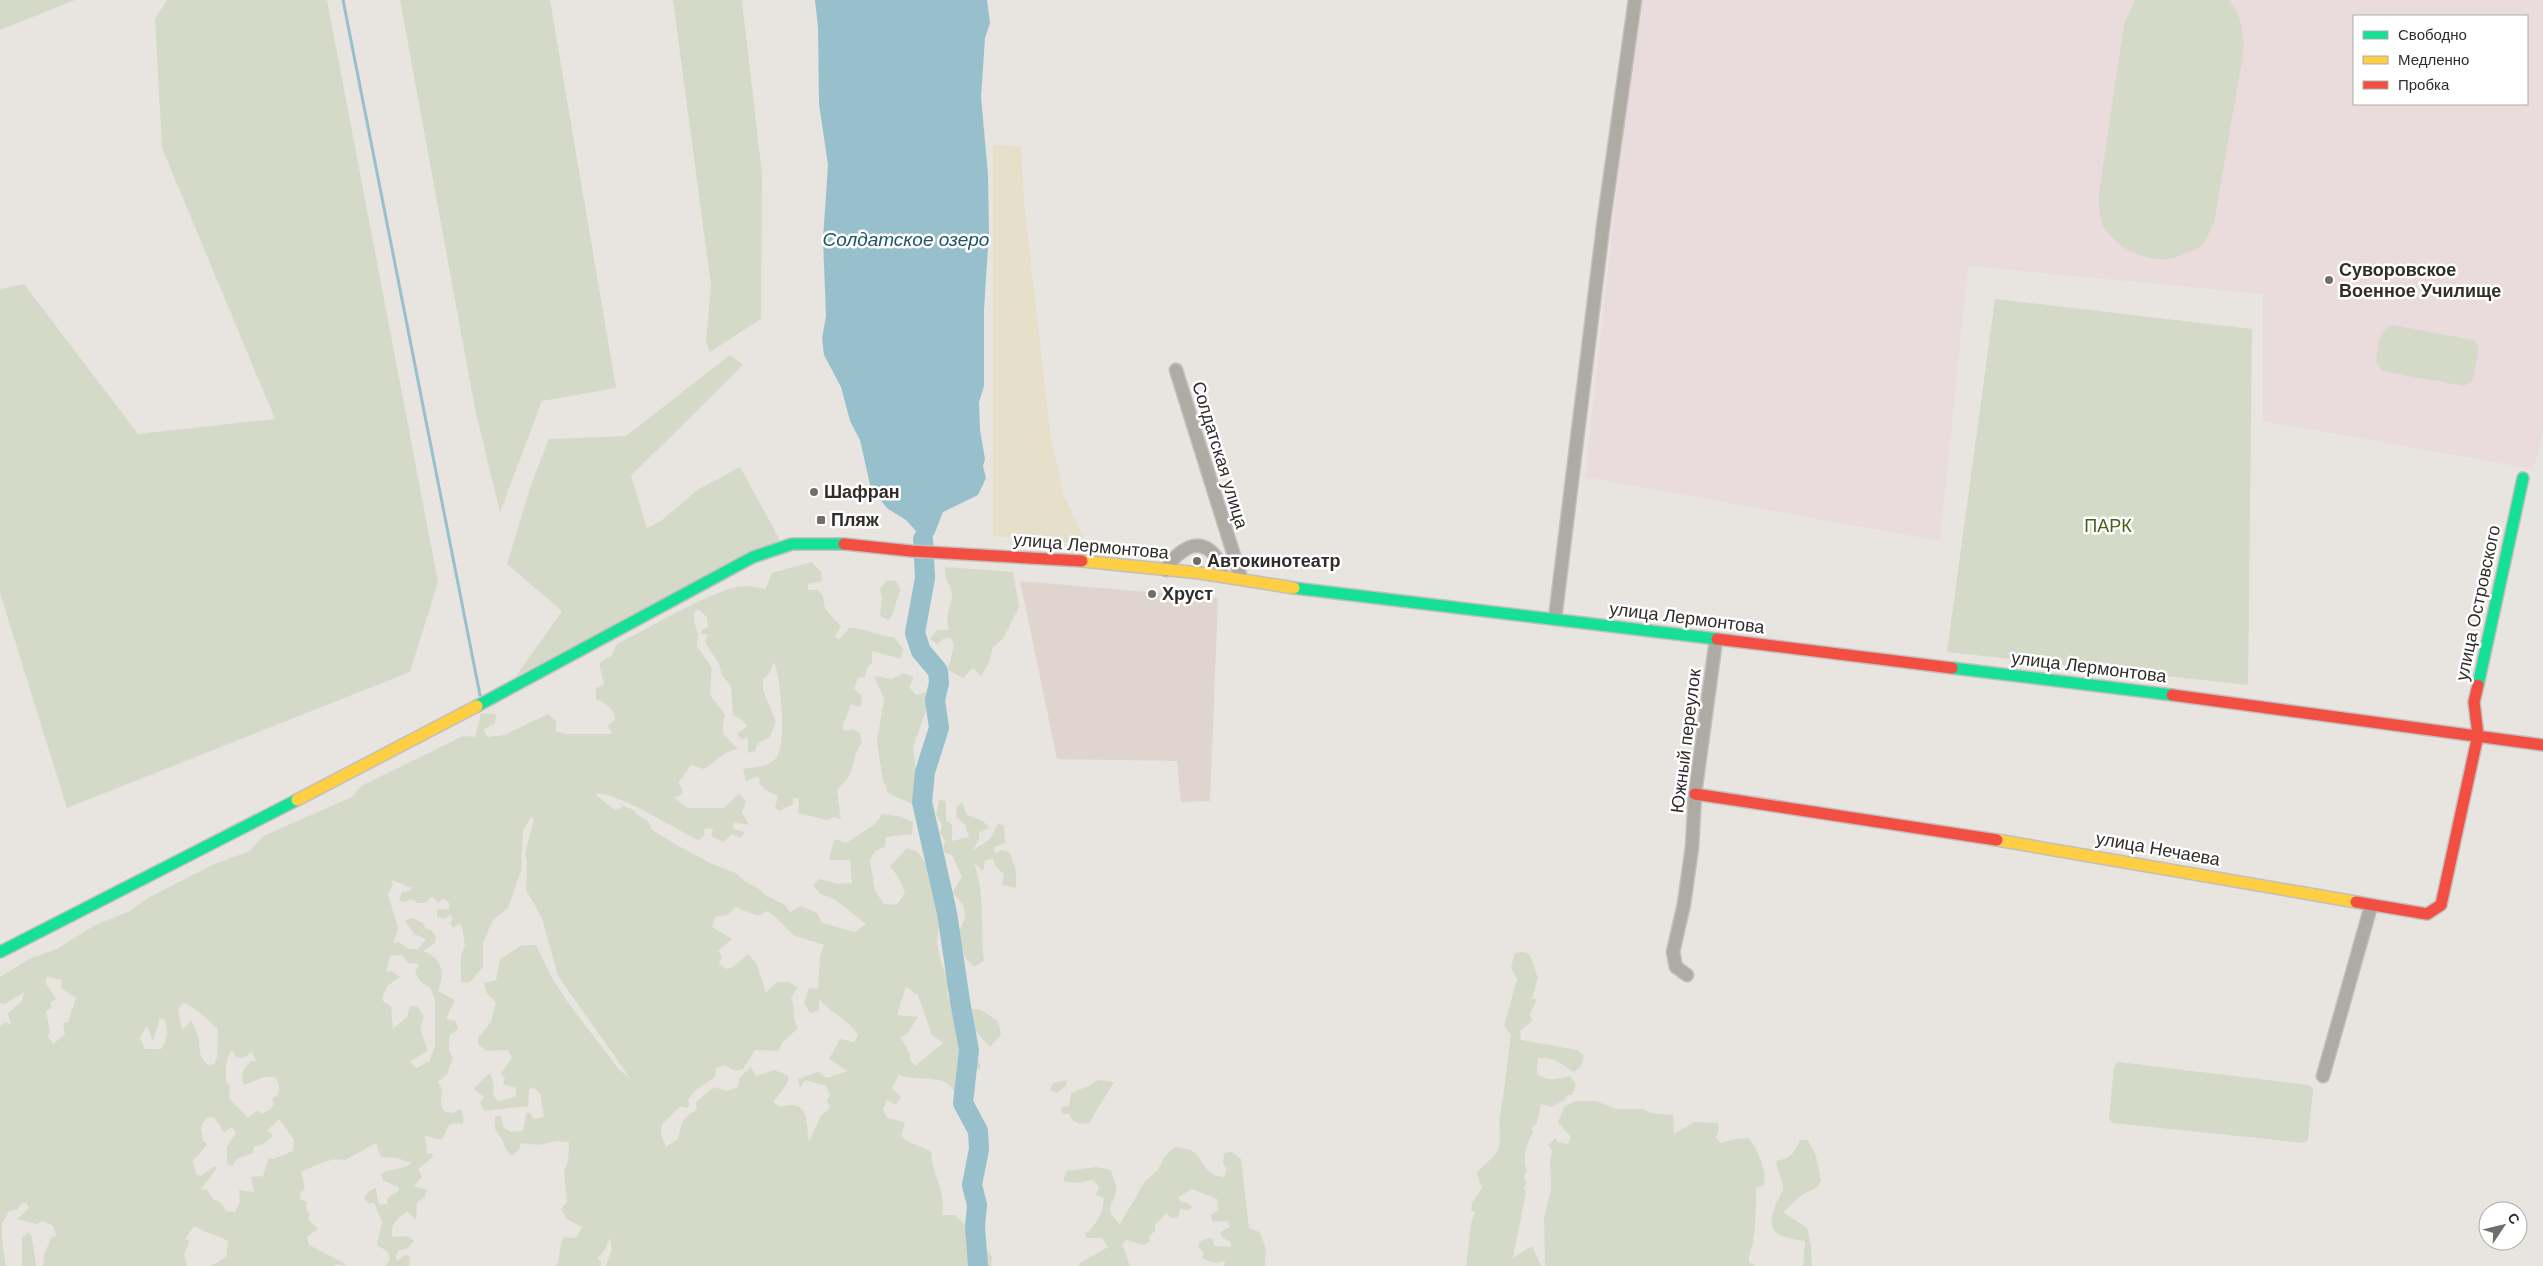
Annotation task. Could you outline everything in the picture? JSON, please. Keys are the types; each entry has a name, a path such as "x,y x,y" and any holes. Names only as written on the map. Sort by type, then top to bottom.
{"main road":[{"name":"улица Островского","path":"2478,736 2474,702 2523,478"},
{"name":"улица Лермонтова","path":"0,952 145,875 416,740 722,575 778,548 795,544 826,543 911,551 966,552 1241,578 1295,588 2120,688 2543,745"},
{"name":"улица Нечаева","path":"1695,794 2070,850 2371,906 2427,914 2441,905 2478,736"}],"street":[{"path":"1555,619 1604,219 1635,0"},
{"name":"Солдатская улица","path":"1176,370 1241,578"},
{"path":"1166,570 1174,557 1183,550 1195,545 1207,548 1216,558 1222,576"},
{"name":"Южный переулок","path":"1687,975 1676,967 1673,952 1684,904 1692,846 1695,794 1716,640"},
{"path":"2323,1076 2371,906"}],"shaded area":[{"name":"Суворовское Военное Училище","path":"1638,0 2543,0 2543,435 2533,469 2263,421 2263,294 1968,266 1940,541 1585,477"},
{"path":"1020,581 1218,598 1210,801 1181,802 1177,761 1057,759"}],"green space":[{"path":"0,0 75,0 0,30"},
{"path":"167,0 327,0 438,582 410,672 67,808 0,593 0,289 24,284 138,434 275,419 162,148 155,19"},
{"path":"400,0 550,0 616,388 542,401 500,512 475,409"},
{"path":"673,0 742,0 762,174 761,319 710,352 706,341 711,286"},
{"path":"2135,0 2228,0 2237,12 2243,33 2243,55 2214,223 2201,246 2176,257 2166,259 2144,257 2125,248 2105,229 2100,214 2099,193 2124,24"},
{"name":"ПАРК","path":"1995,299 2252,329 2248,685 1947,652"},
{"path":"2392,325 2473,340 2479,347 2473,380 2464,386 2382,371 2376,362 2379,340 2383,331"},
{"path":"730,355 743,365 631,476 647,528 661,521 699,489 740,467 780,540 516,676 562,611 507,564 532,482 549,439 626,436"},
{"path":"812,562 821,572 822,581 808,584 808,590 818,590 823,596 825,609 841,626 835,637 840,639 849,628 860,629 894,637 903,649 901,659 872,651 872,663 867,668 865,677 858,678 854,689 861,696 862,705 858,707 851,704 842,729 846,731 853,729 860,733 862,743 850,774 837,791 841,820 834,817 827,820 798,813 799,798 792,798 794,804 779,811 775,807 778,796 765,790 759,783 760,778 756,777 746,781 743,769 761,766 773,761 779,751 782,711 777,670 774,662 769,674 763,680 763,690 776,722 769,738 758,743 755,751 748,753 748,738 741,739 737,734 747,726 742,720 733,715 731,686 722,675 719,664 705,642 708,634 701,634 701,631 708,627 707,617 698,609 694,613 698,634 697,646 712,668 710,695 725,715 724,735 738,749 723,755 704,769 691,765 678,783 682,788 682,794 674,798 688,808 724,808 739,794 746,801 742,812 749,825 734,822 733,829 745,832 740,838 732,834 724,842 711,836 713,830 710,828 703,830 705,835 699,840 631,804 605,794 595,794 615,810 624,806 634,810 636,814 648,821 652,830 710,863 738,874 745,882 785,905 790,912 801,906 817,913 822,923 855,932 866,924 834,899 820,894 813,885 819,879 839,884 852,883 850,860 829,860 834,839 846,843 875,824 882,814 898,816 913,822 912,834 886,837 885,847 875,851 870,860 875,891 884,904 897,905 905,893 899,878 890,866 907,848 917,851 927,865 938,902 939,924 937,944 942,966 950,983 947,993 950,1001 968,999 970,1009 979,1009 998,1021 1001,1035 990,1047 975,1031 961,1031 966,1057 978,1060 981,1068 969,1075 968,1089 958,1106 951,1086 944,1082 899,1075 892,1088 901,1097 896,1105 887,1100 883,1109 887,1118 905,1122 901,1136 932,1153 933,1168 941,1189 942,1215 955,1215 965,1225 982,1230 980,1240 992,1257 991,1266 606,1266 612,1248 610,1238 603,1253 597,1258 601,1262 601,1266 556,1266 564,1237 573,1238 578,1236 582,1227 568,1220 561,1209 567,1202 564,1171 568,1161 569,1142 557,1141 539,1145 521,1143 519,1150 512,1156 506,1150 495,1130 495,1116 501,1116 504,1128 512,1132 523,1131 526,1114 529,1112 534,1119 544,1117 540,1093 533,1087 529,1089 528,1106 485,1111 480,1103 484,1097 474,1089 490,1073 494,1085 493,1094 498,1102 516,1096 516,1088 503,1084 505,1079 501,1073 512,1058 508,1050 486,1051 478,1044 478,1038 491,1022 496,1002 487,994 484,983 496,980 500,959 522,945 536,945 552,978 569,1004 618,1068 632,1081 558,976 542,918 526,890 527,864 525,854 534,819 531,817 523,831 521,871 508,908 493,920 483,943 483,967 469,983 461,982 461,959 465,946 462,927 459,924 453,928 450,923 453,919 450,914 445,919 437,917 437,910 450,907 448,901 442,899 438,903 432,896 426,903 418,903 410,899 405,902 399,900 402,892 412,888 391,880 393,885 388,894 398,928 393,944 399,942 409,949 418,949 426,939 414,934 405,921 412,918 423,923 426,929 431,930 436,937 435,943 423,951 435,958 441,967 442,972 438,991 455,1000 446,1019 456,1021 458,1029 449,1036 449,1050 453,1058 447,1074 438,1082 442,1089 441,1106 445,1112 453,1113 461,1109 464,1120 462,1124 454,1123 449,1125 442,1140 425,1136 427,1153 432,1153 433,1157 418,1169 422,1177 414,1186 427,1190 424,1197 417,1203 416,1219 407,1212 397,1219 392,1228 392,1237 408,1236 414,1241 408,1248 398,1251 396,1256 397,1261 405,1255 410,1256 409,1266 386,1266 390,1259 388,1252 377,1245 382,1222 374,1203 368,1203 364,1198 369,1191 376,1188 378,1202 381,1205 388,1204 387,1200 391,1195 398,1192 399,1188 383,1180 381,1174 412,1163 397,1158 381,1157 376,1143 345,1160 333,1159 301,1171 305,1188 300,1193 300,1199 307,1202 306,1209 310,1214 308,1219 318,1229 307,1237 309,1245 344,1263 345,1266 336,1264 335,1266 211,1266 226,1257 228,1241 194,1226 185,1239 190,1241 184,1254 187,1266 43,1266 44,1255 51,1238 56,1236 53,1226 43,1221 37,1224 17,1219 29,1208 26,1202 21,1204 18,1209 9,1211 3,1222 2,1237 6,1266 0,1266 0,1026 5,1022 11,1024 8,1013 21,1002 25,992 4,1004 0,1003 0,977 29,959 57,949 95,925 128,912 148,898 212,865 250,851 263,836 352,797 361,786 463,736 475,737 481,713 496,714 495,723 483,730 488,737 504,735 548,714 556,721 556,731 565,734 612,734 608,725 615,720 613,712 609,707 596,699 596,688 604,685 599,663 611,656 617,644 717,593 745,586 765,589 772,573","holes":["735,907 758,916 767,911 794,935 824,945 820,956 818,989 809,988 804,1003 810,1013 819,1011 819,999 850,1025 858,1035 854,1042 840,1039 829,1059 848,1071 827,1078 818,1072 798,1079 800,1088 805,1080 826,1086 830,1095 827,1101 830,1108 821,1115 809,1142 805,1113 802,1109 790,1105 780,1107 773,1102 787,1084 789,1076 774,1070 756,1076 751,1067 740,1077 738,1087 726,1091 714,1087 696,1102 697,1110 685,1118 678,1139 666,1147 661,1134 662,1125 681,1106 686,1108 689,1106 688,1099 697,1089 715,1077 716,1068 725,1065 735,1071 743,1069 755,1050 779,1051 781,1044 798,1028 791,998 797,988 789,982 777,982 766,993 757,964 748,954 733,967 726,969 719,963 722,957 718,951 732,939 712,927 715,917 728,915","402,955 408,963 419,964 415,973 420,981 430,988 435,999 435,1047 429,1061 416,1068 410,1061 428,1051 420,1029 424,1017 418,1007 410,1006 407,1017 393,1029 391,1006 382,1000 387,986 400,977 391,971 386,972 390,956","47,977 62,980 61,988 76,998 68,1022 63,1023 65,1034 53,1044 48,1037 50,1031 46,1011 51,1009 50,1003 56,999 45,982","906,987 918,995 932,1035 943,1043 915,1066 910,1060 910,1054 900,1037 907,1034 918,1017 897,1015","183,1003 197,1010 218,1029 217,1057 214,1064 209,1065 203,1059 200,1052 198,1034 191,1021 182,1030 178,1009","160,1018 165,1020 167,1035 161,1049 145,1049 140,1038 147,1026 153,1041","232,1050 236,1057 243,1058 252,1052 256,1061 251,1061 244,1070 242,1075 244,1085 264,1077 275,1077 279,1085 278,1095 272,1099 274,1104 271,1109 261,1114 258,1110 248,1118 229,1098 230,1085 226,1082 228,1057","214,1117 224,1132 232,1127 236,1133 227,1147 227,1164 232,1166 237,1159 253,1153 254,1146 262,1144 269,1139 273,1135 267,1131 279,1119 294,1140 293,1151 273,1159 269,1158 263,1176 251,1177 254,1192 239,1190 240,1201 235,1212 226,1211 220,1202 214,1200 207,1190 201,1189 217,1168 215,1166 200,1176 196,1174 193,1160 208,1144 203,1141 201,1127 206,1118"]},
{"path":"945,567 1013,572 1019,607 1003,639 993,647 989,662 981,676 973,668 963,678 948,670 954,645 950,638 943,639 937,644 930,639 937,630 949,630 947,618 952,594"},
{"path":"887,580 896,581 901,590 889,620 880,616 882,597 880,589"},
{"path":"904,673 914,677 909,687 916,695 926,692 928,705 913,747 917,778 912,804 888,793 883,780 877,741 884,699 874,676 892,679"},
{"path":"939,800 946,801 946,821 952,824 952,841 969,837 965,825 956,817 957,807 962,802 967,815 983,821 989,828 979,833 979,839 972,851 990,839 998,823 1004,826 1005,843 994,847 995,853 1002,850 1010,853 1016,870 1016,888 1002,885 1004,874 997,868 992,858 985,861 983,871 974,862 980,888 984,961 974,967 966,959 956,935 963,923 965,912 958,898 952,893 962,877 952,855 943,852 945,840 940,833 942,824 936,815"},
{"path":"1523,952 1529,954 1538,978 1532,999 1537,999 1530,1014 1532,1021 1520,1031 1521,1040 1577,1050 1584,1056 1580,1068 1573,1072 1557,1061 1548,1058 1538,1058 1537,1074 1541,1077 1557,1079 1570,1076 1576,1085 1572,1095 1567,1095 1565,1100 1551,1107 1541,1104 1537,1123 1532,1128 1533,1133 1525,1151 1527,1171 1524,1177 1526,1182 1524,1188 1526,1193 1513,1258 1532,1246 1541,1266 1466,1266 1471,1223 1475,1212 1471,1211 1472,1203 1482,1188 1477,1173 1494,1156 1499,1146 1500,1119 1511,1035 1504,1026 1517,979 1511,967 1515,953"},
{"path":"2118,1062 2309,1085 2313,1089 2308,1140 2304,1143 2113,1123 2109,1119 2114,1066"},
{"path":"1067,1080 1066,1086 1057,1093 1050,1090 1053,1083"},
{"path":"1098,1080 1114,1082 1089,1123 1081,1124 1073,1121 1069,1114 1063,1114 1060,1107 1069,1106 1071,1093"},
{"path":"1575,1101 1596,1101 1616,1109 1643,1109 1651,1113 1673,1115 1674,1134 1694,1122 1718,1123 1719,1129 1716,1138 1721,1143 1749,1138 1761,1161 1765,1179 1764,1185 1756,1188 1755,1228 1749,1259 1749,1262 1755,1266 1545,1266 1544,1218 1551,1189 1550,1160 1553,1152 1548,1145 1555,1138 1558,1142 1568,1144 1571,1137 1558,1122 1564,1107"},
{"path":"1800,1140 1808,1140 1816,1156 1821,1181 1815,1189 1803,1194 1783,1212 1807,1228 1811,1245 1812,1266 1803,1266 1805,1241 1789,1238 1777,1233 1773,1229 1772,1224 1775,1206 1783,1188 1776,1161 1791,1155"},
{"path":"1175,1147 1191,1150 1209,1171 1218,1176 1224,1177 1227,1169 1223,1164 1224,1153 1232,1152 1241,1159 1249,1228 1259,1232 1266,1248 1265,1266 1224,1266 1225,1261 1214,1263 1202,1258 1204,1253 1198,1247 1201,1241 1209,1238 1213,1239 1214,1246 1231,1247 1231,1243 1222,1237 1220,1232 1230,1227 1228,1221 1213,1222 1210,1216 1218,1210 1217,1199 1192,1189 1179,1197 1181,1202 1187,1202 1192,1207 1189,1210 1180,1209 1178,1217 1171,1218 1166,1213 1155,1225 1155,1231 1149,1236 1150,1241 1144,1245 1127,1240 1122,1244 1130,1266 1080,1266 1078,1264 1108,1247 1102,1238 1086,1238 1085,1234 1099,1218 1104,1198 1096,1195 1099,1186 1093,1180 1076,1183 1063,1181 1067,1171 1096,1167 1111,1170 1116,1188 1110,1210 1120,1224 1145,1181 1157,1171 1165,1156"},
{"path":"29,1232 32,1237 36,1266 22,1266 22,1238"}],"sand":[{"path":"993,145 1021,146 1024,203 1051,440 1064,495 1086,544 993,536"}],"water":[{"name":"Солдатское озеро","path":"815,0 987,0 990,23 985,38 981,97 988,174 989,232 984,310 984,386 979,402 980,430 985,459 983,466 986,478 978,495 943,512 934,535 923,539 906,520 888,509 871,489 860,440 850,421 841,387 824,355 822,338 826,316 823,239 828,165 819,104 818,27"}],"waterway":[{"path":"343,0 480,695"},
{"path":"923,539 925,578 915,633 921,651 938,671 939,683 935,700 939,728 925,772 922,802 947,913 969,1050 963,1103 978,1131 979,1149 972,1185 977,1205 975,1227 978,1266"}],"traffic: fast":[{"path":"2478,685 2523,478"},
{"path":"477,706 753,557 792,544 844,544"},
{"path":"1294,588 1717,639"},
{"path":"1952,668 2172,695"},
{"path":"0,952 297,800"}],"traffic: slow":[{"path":"1082,561 1200,573 1294,588"},
{"path":"297,800 477,706"},
{"path":"1997,840 2356,902"}],"traffic: jam":[{"path":"844,544 911,551 1082,561"},
{"path":"1717,639 1952,668"},
{"path":"2356,902 2427,914 2441,905 2478,735 2474,702 2478,685"},
{"path":"2172,695 2543,745"},
{"path":"1695,794 1997,840"}],"place":[{"name":"Суворовское Военное Училище","path":"2329,280"},
{"name":"Шафран","path":"814,492"},
{"name":"Пляж","path":"821,520"},
{"name":"Автокинотеатр","path":"1197,561"},
{"name":"Хруст","path":"1152,594"}]}
